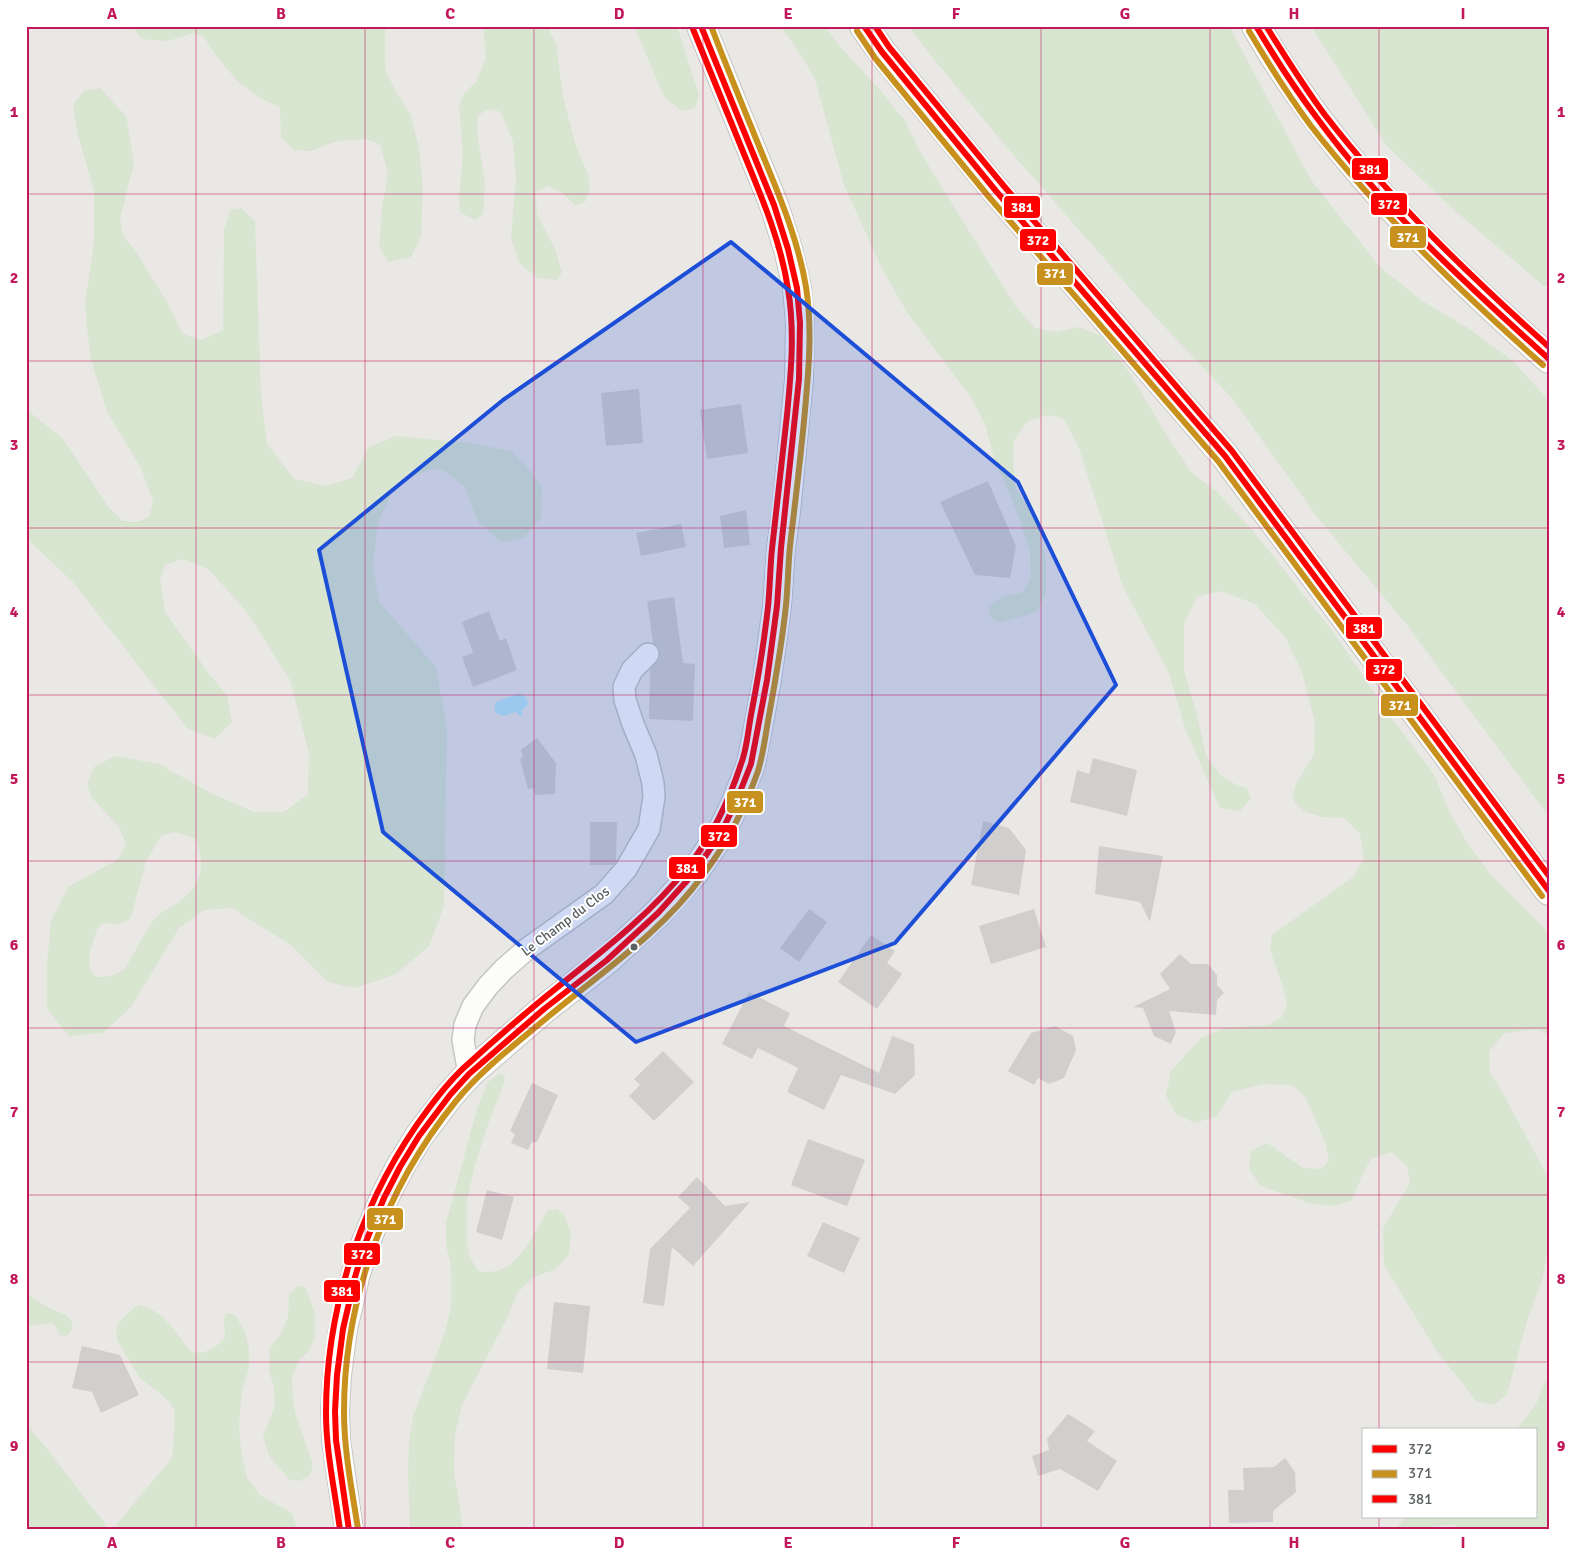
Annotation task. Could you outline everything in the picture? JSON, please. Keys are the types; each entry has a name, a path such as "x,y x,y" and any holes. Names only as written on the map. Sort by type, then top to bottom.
{"main road":[{"path":"349,1530 336,1440 335,1411 337,1375 343,1329 364,1244 400,1167 419,1136 450,1095 469,1074 544,1009 607,960 658,913 694,873 721,833 751,764 768,680 777,606 799,379 800,323 795,280 788,249 774,205 701,26"},
{"path":"864,26 882,52 996,191 1225,456 1549,890"},
{"path":"1256,26 1306,105 1363,175 1453,272 1549,359"}],"street":[{"name":"Le Champ du Clos","path":"469,1074 463,1040 465,1025 474,1006 488,986 527,949 604,894 626,869 649,830 654,797 653,782 646,755 625,700 624,687 632,670 648,654"}],"highlighted area":[{"path":"731,242 1018,482 1116,685 895,943 636,1042 383,832 319,550 503,400"}],"green space":[{"path":"132,26 385,26 385,69 397,94 410,113 419,148 423,189 421,236 411,257 388,262 379,246 382,208 388,174 380,144 365,139 337,141 311,151 294,150 281,137 280,107 262,99 238,82 214,53 204,37 194,33 168,41 141,39"},
{"path":"483,26 547,26 556,44 563,97 576,146 588,174 590,188 585,202 575,205 562,193 547,186 536,192 537,214 555,249 562,272 557,280 538,278 520,264 511,238 516,177 513,142 501,112 489,109 478,115 477,131 485,183 483,214 475,220 460,212 459,195 463,154 459,106 464,93 477,81 486,57"},
{"path":"634,26 677,26 699,96 695,108 682,111 664,97"},
{"path":"780,26 824,26 881,91 905,121 922,155 1016,307 1035,328 1056,332 1079,327 1101,336 1125,366 1192,473 1217,492 1254,532 1334,633 1391,717 1434,774 1450,813 1468,844 1490,874 1549,933 1549,1035 1537,1029 1505,1033 1489,1051 1490,1072 1548,1177 1549,1197 1549,1242 1543,1277 1528,1318 1507,1394 1494,1405 1476,1401 1436,1350 1384,1265 1383,1228 1410,1183 1407,1166 1391,1152 1372,1158 1363,1173 1352,1200 1333,1206 1309,1203 1261,1186 1249,1169 1251,1151 1267,1143 1303,1168 1322,1169 1329,1160 1325,1142 1305,1096 1291,1085 1263,1084 1232,1092 1217,1116 1195,1123 1176,1114 1166,1096 1171,1071 1201,1038 1224,1028 1269,1025 1282,1017 1287,1004 1270,950 1272,935 1353,877 1364,859 1360,834 1344,818 1322,817 1303,811 1292,799 1296,784 1314,754 1315,723 1302,672 1285,637 1255,604 1220,591 1197,597 1184,624 1184,671 1206,755 1221,776 1247,788 1251,799 1240,811 1220,808 1185,728 1169,673 1123,587 1079,448 1064,419 1048,415 1028,421 1014,440 1013,463 1016,489 1039,522 1046,563 1046,594 1036,612 999,623 991,618 988,607 1002,597 1023,592 1031,577 1030,551 1012,499 995,462 985,424 972,399 908,314 882,269 844,185 815,79 801,55"},
{"path":"909,26 1229,26 1311,180 1380,267 1421,300 1468,328 1513,361 1549,401 1549,817 1407,625 1318,518 1231,397 1157,319 1004,144 932,57"},
{"path":"1311,26 1549,26 1549,287 1544,286 1454,210 1386,145"},
{"path":"100,88 126,116 134,163 120,219 124,238 135,250 168,304 183,334 201,340 223,330 224,231 230,210 241,208 255,221 261,395 267,444 294,479 327,486 352,478 369,447 396,436 469,443 511,451 533,474 542,488 541,517 524,538 501,542 478,522 464,486 446,472 434,468 397,483 378,522 373,566 379,602 436,667 447,730 444,906 429,946 396,974 355,988 328,982 292,946 232,908 204,910 179,928 131,1007 103,1033 69,1036 47,1009 47,963 51,921 68,887 118,859 126,844 119,827 91,797 87,784 95,766 116,756 159,764 211,793 254,812 284,812 308,794 309,754 290,680 247,612 208,569 183,559 165,565 160,580 165,612 227,696 232,722 215,739 187,728 73,582 26,538 26,409 63,439 109,508 123,521 137,522 149,517 153,501 141,468 107,412 90,356 85,305 94,241 94,191 78,135 73,105 84,91","holes":["176,832 195,838 201,857 201,865 198,881 193,888 179,902 154,920 126,967 111,976 94,976 89,967 90,951 97,929 104,923 120,924 131,918 146,861 162,835"]},
{"path":"499,1074 504,1075 505,1080 474,1168 467,1200 467,1244 470,1258 479,1271 492,1272 503,1269 521,1254 547,1211 557,1209 565,1216 571,1234 569,1254 556,1269 534,1277 518,1292 506,1320 462,1405 455,1435 454,1471 463,1530 410,1530 408,1472 409,1442 413,1417 445,1332 451,1307 451,1266 446,1246 446,1223 477,1109 488,1082"},
{"path":"297,1286 305,1287 315,1313 315,1336 309,1351 299,1360 292,1378 296,1416 313,1464 310,1475 299,1481 290,1480 269,1456 263,1437 275,1406 274,1388 269,1370 270,1348 281,1333 288,1317 289,1294"},
{"path":"26,1294 51,1309 66,1315 73,1323 71,1331 66,1336 60,1335 56,1327 51,1323 26,1326"},
{"path":"139,1305 163,1317 192,1352 197,1353 210,1350 225,1338 224,1320 226,1313 234,1314 245,1331 249,1349 249,1368 242,1390 239,1426 241,1450 247,1478 261,1496 292,1513 298,1530 113,1530 172,1458 174,1410 169,1401 139,1377 118,1342 116,1335 118,1324 132,1309"},
{"path":"1549,1373 1549,1530 1459,1530 1454,1525 1435,1526 1427,1530 1393,1530 1406,1518 1538,1518 1538,1428 1518,1428 1536,1404"},
{"path":"28,1425 110,1530 26,1530 26,1426"}],"water":[{"path":"517,694 523,695 528,702 522,710 523,715 518,715 516,712 503,716 496,713 494,708 496,702"}],"building":[{"path":"639,389 643,443 606,446 601,393"},
{"path":"741,404 748,453 707,459 700,410"},
{"path":"988,481 1016,546 1010,578 975,575 940,502"},
{"path":"746,510 750,545 724,548 720,516"},
{"path":"681,524 686,547 641,556 636,533"},
{"path":"674,597 683,663 695,664 693,721 649,719 650,669 660,658 660,651 653,643 647,601"},
{"path":"489,611 500,641 506,638 517,670 473,687 462,657 473,653 462,622"},
{"path":"537,738 556,763 555,794 535,795 533,788 528,789 520,759 523,757 521,750"},
{"path":"1093,758 1137,770 1127,816 1070,802 1077,770 1089,774"},
{"path":"983,821 1009,828 1026,850 1019,895 971,885"},
{"path":"590,822 617,822 616,861 613,865 590,865"},
{"path":"1099,846 1163,856 1150,922 1140,902 1095,894"},
{"path":"809,909 827,922 799,962 780,948"},
{"path":"1034,909 1046,947 991,964 979,926"},
{"path":"871,935 895,951 887,963 902,974 877,1009 838,982"},
{"path":"1180,954 1191,964 1208,964 1217,975 1217,985 1224,993 1217,1000 1216,1015 1169,1011 1176,1032 1171,1044 1154,1036 1143,1008 1133,1007 1170,989 1160,974"},
{"path":"749,992 790,1013 784,1026 879,1073 892,1036 914,1044 915,1075 895,1094 841,1075 824,1110 787,1092 798,1068 758,1048 752,1059 722,1044"},
{"path":"1055,1026 1073,1036 1076,1050 1064,1078 1049,1084 1038,1078 1034,1085 1008,1071 1031,1033"},
{"path":"663,1051 694,1082 654,1121 629,1096 640,1085 634,1079"},
{"path":"532,1083 558,1095 537,1142 532,1142 528,1150 511,1143 515,1134 510,1131"},
{"path":"808,1139 865,1160 847,1206 791,1185"},
{"path":"697,1177 725,1206 750,1202 693,1266 672,1247 664,1306 643,1303 650,1249 690,1208 678,1197"},
{"path":"487,1190 514,1197 502,1240 476,1232"},
{"path":"823,1222 860,1238 844,1273 807,1256"},
{"path":"554,1302 590,1306 583,1373 547,1369"},
{"path":"82,1346 120,1355 139,1395 101,1413 92,1392 72,1388"},
{"path":"1068,1414 1095,1431 1087,1441 1117,1461 1098,1491 1060,1469 1038,1476 1032,1456 1049,1450 1047,1439"},
{"path":"1285,1458 1295,1472 1296,1492 1273,1511 1273,1522 1229,1523 1228,1490 1244,1490 1243,1468 1274,1467"}],"transit line":[{"name":"372","path":"349,1530 336,1440 335,1411 337,1375 343,1329 365,1244 384,1198 400,1167 419,1136 450,1095 469,1074 544,1009 607,960 658,913 694,873 721,833 751,764 767,680 777,606 781,548 799,379 800,323 797,288 788,249 774,205 701,26"},
{"name":"371","path":"358,1529 345,1441 346,1370 352,1328 361,1287 373,1247 389,1208 431,1135 466,1089 512,1046 650,933 687,896 712,863 735,825 753,785 761,759 786,605 790,546 808,371 808,304 803,269 787,217 711,26"},
{"name":"372","path":"864,26 882,52 996,191 1225,456 1549,891"},
{"name":"381","path":"875,26 889,47 1003,185 1232,451 1549,876"},
{"name":"372","path":"1256,26 1309,107 1369,183 1457,274 1549,359"},
{"name":"381","path":"1266,26 1325,115 1377,177 1460,264 1549,347"},
{"name":"381","path":"340,1530 326,1428 328,1372 333,1331 341,1291 353,1252 385,1177 406,1141 429,1108 457,1074 520,1018 635,923 687,868 719,819 745,752 761,661 768,607 772,549 790,384 792,352 790,305 781,254 770,220 693,29"},
{"name":"371","path":"857,31 875,58 989,197 1218,461 1542,896"},
{"name":"371","path":"1249,31 1278,79 1311,126 1365,190 1451,280 1543,365"}]}
